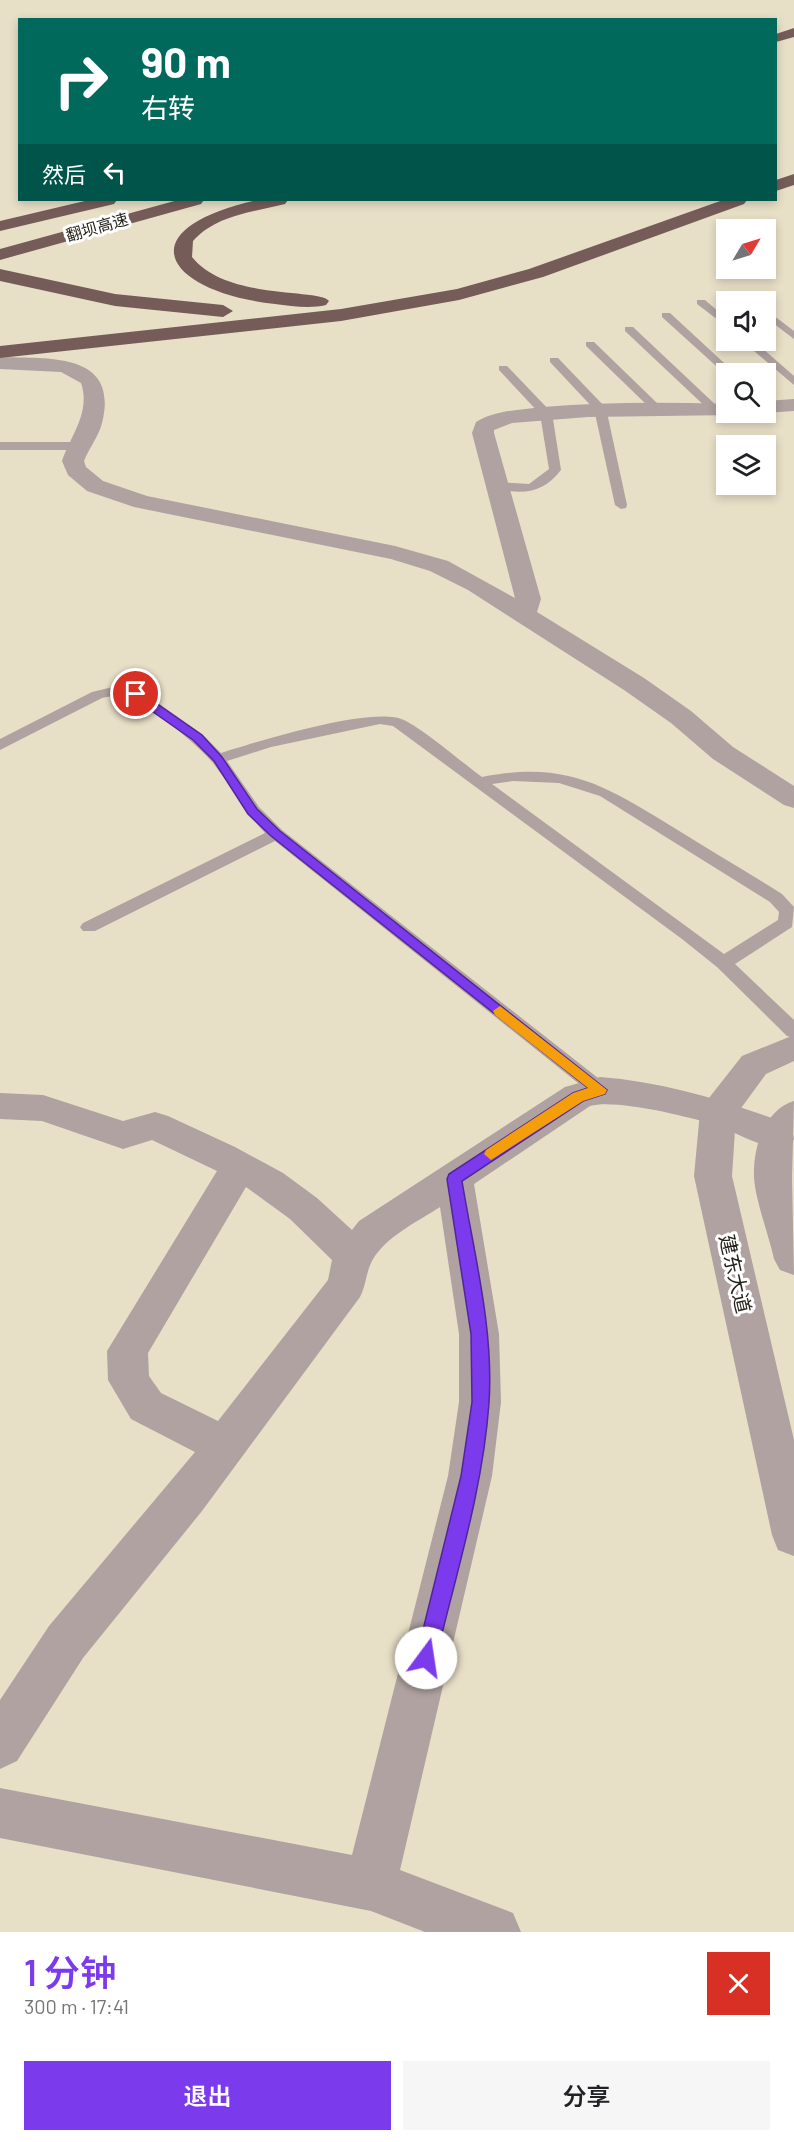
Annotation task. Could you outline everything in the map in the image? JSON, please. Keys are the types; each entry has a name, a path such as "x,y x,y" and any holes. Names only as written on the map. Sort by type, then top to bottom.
{"highway":[{"path":"777,33 794,28"},
{"path":"777,38 794,32"},
{"path":"777,174 794,167"},
{"path":"777,186 794,179"},
{"path":"0,226 104,201"},
{"name":"翻坝高速","path":"0,243 151,201"},
{"name":"翻坝高速","path":"0,255 191,201"},
{"path":"275,201 227,213 197,227 187,236 182,245 182,255 196,273 230,289 277,298 332,301"},
{"path":"0,263 91,284 167,297 245,303 332,301 411,292 486,276 702,201"},
{"path":"0,352 194,329 341,315 459,294 536,273 735,201"},
{"path":"0,275 115,300 197,309 317,311 416,302"}],"street":[{"path":"0,363 64,366 84,374 90,380 94,391 91,424 78,446 73,461 76,470 84,478 109,493 142,502 417,558 477,585 634,684 681,717 723,753 794,799"},
{"path":"776,406 794,405"},
{"path":"524,614 528,599 483,433 484,428 506,418 600,408 654,406 716,410"},
{"path":"718,1112 754,1065 794,1047"},
{"path":"0,1744 66,1642 148,1545 346,1286 353,1256 373,1232 578,1096 600,1090 624,1092 786,1125 773,1178 794,1259"},
{"path":"0,1106 43,1108 123,1135 155,1126 238,1166 284,1193 320,1222 353,1256"},
{"name":"建东大道","path":"718,1112 713,1176 794,1535"},
{"path":"225,1446 146,1406 129,1380 127,1351 238,1166"},
{"path":"370,1885 470,1476 480,1402 479,1334 454,1179"},
{"path":"0,1813 370,1885 489,1931"}],"lane":[{"path":"701,302 716,315"},
{"path":"666,315 719,363"},
{"path":"776,321 794,336"},
{"path":"629,329 716,406"},
{"path":"590,344 654,406"},
{"path":"759,351 794,382"},
{"path":"554,360 600,408 621,505"},
{"path":"497,486 528,489 541,486 555,470 546,413 503,368"},
{"path":"0,446 78,446"},
{"path":"0,744 97,695 117,690 136,694 197,737 218,759 253,811 276,834 600,1090"},
{"path":"218,759 267,743 380,719 398,723 723,963 794,1031"},
{"path":"479,782 509,775 541,774 575,780 606,793 776,898 788,911 786,923 723,963"},
{"path":"89,927 276,834"}],"slow traffic":[{"path":"491,1154 578,1096 600,1090 500,1011"}],"route":[{"path":"136,694 197,737 218,759 253,811 276,834 600,1090 578,1096 454,1179 479,1334 480,1402 470,1476 426,1658"}]}
